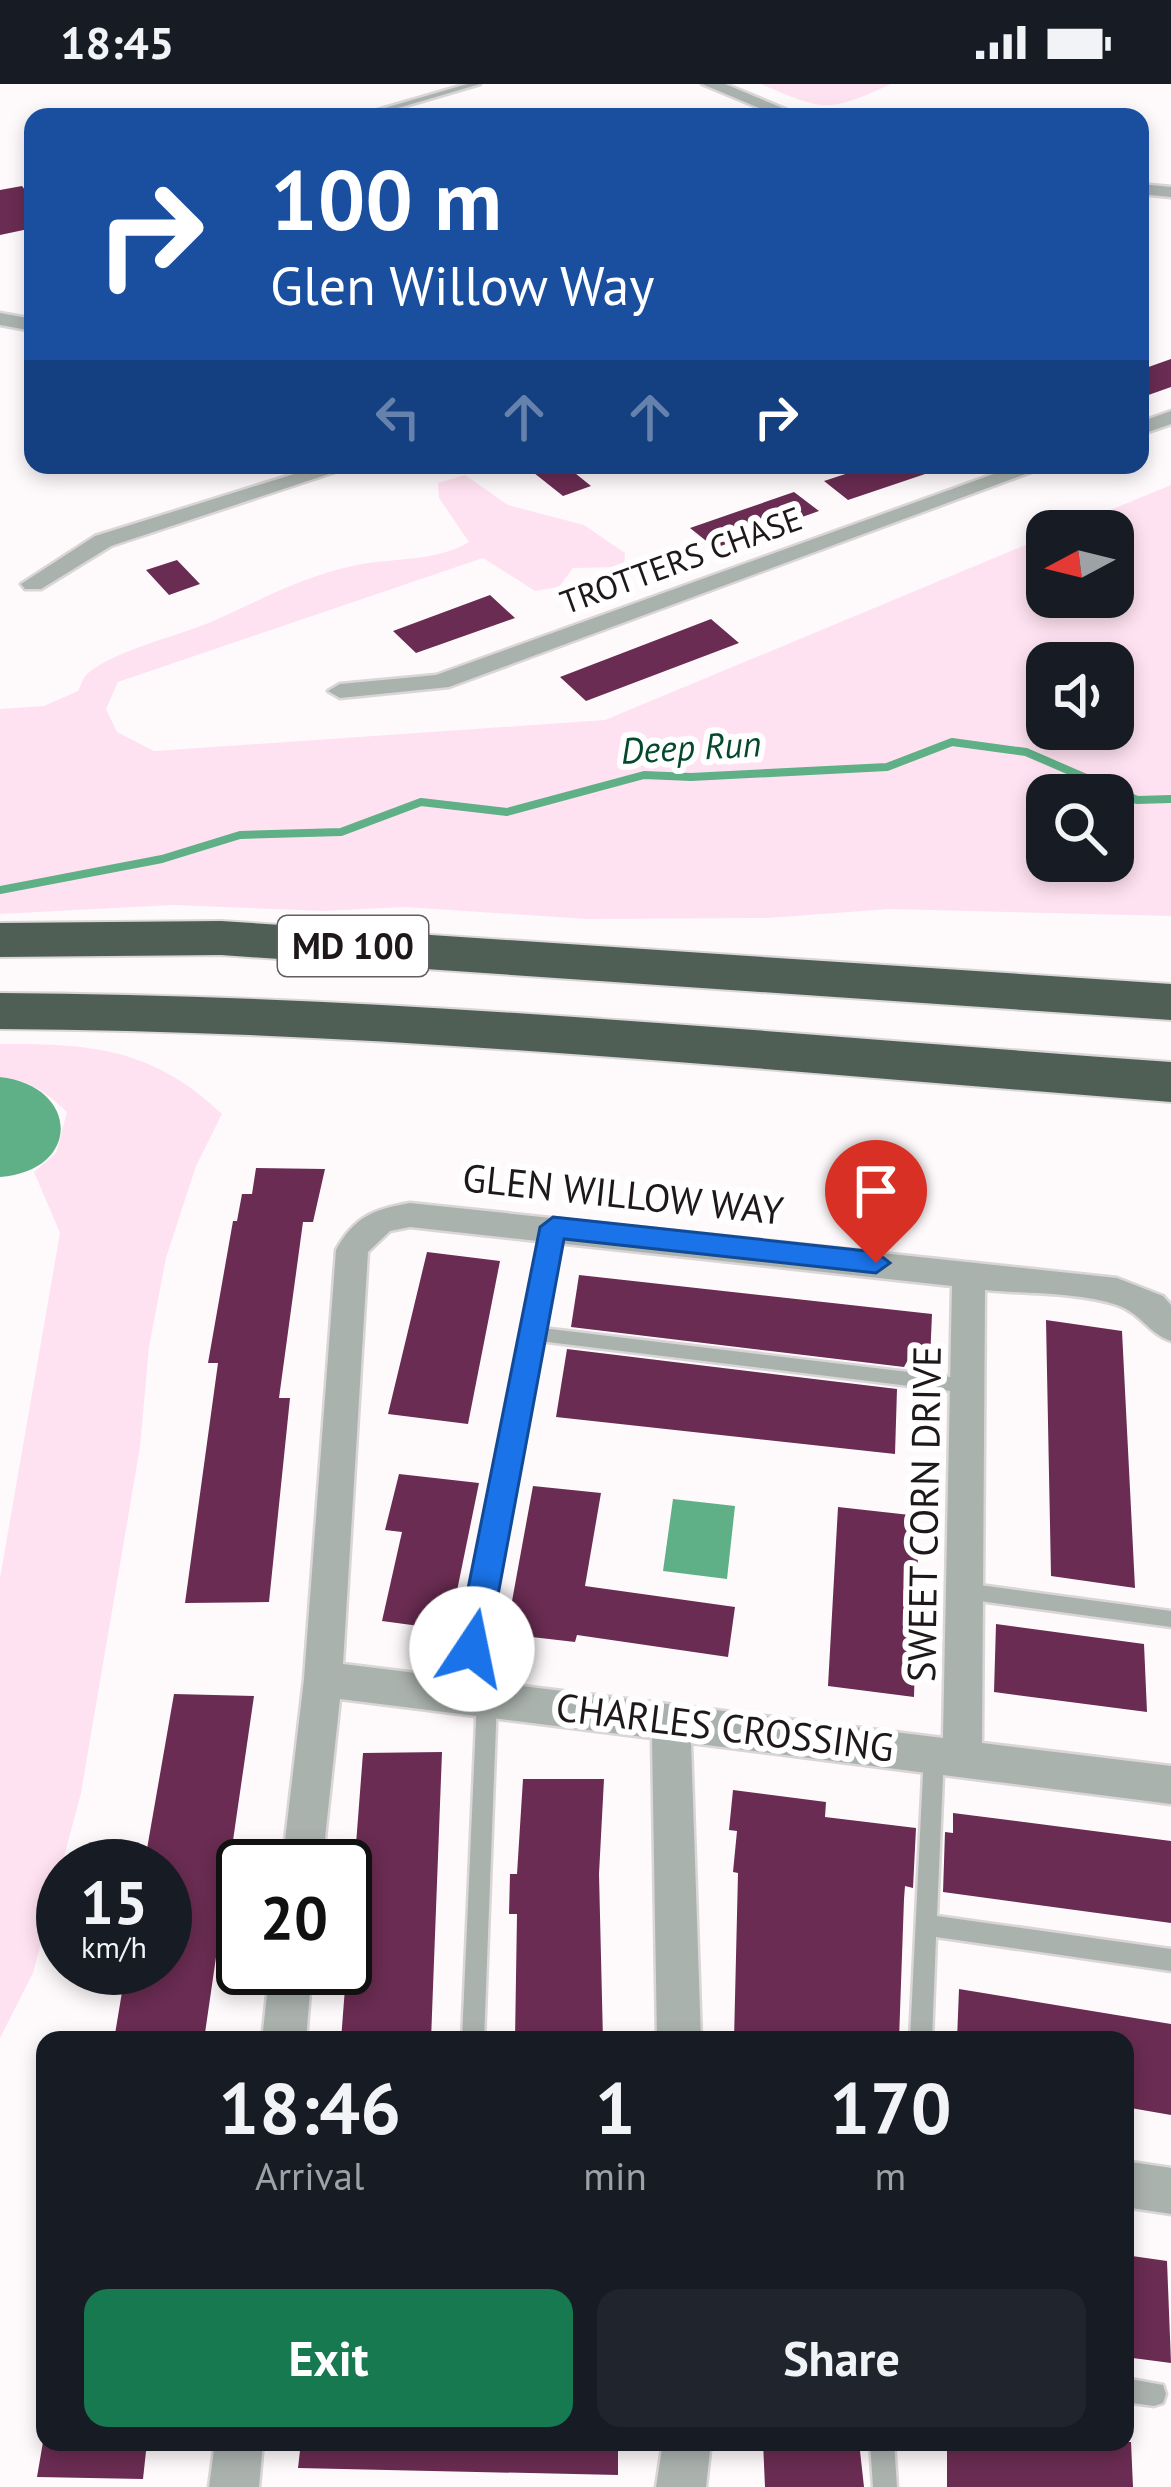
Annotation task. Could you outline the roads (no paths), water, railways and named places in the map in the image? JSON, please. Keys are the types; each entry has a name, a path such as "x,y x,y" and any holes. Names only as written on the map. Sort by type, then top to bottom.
{"highway":[{"name":"MD 100","path":"0,940 220,938 1171,1002"},
{"path":"705,969 1171,980"},
{"name":"MD 100","path":"0,1011 196,1012 1171,1082"},
{"path":"524,1033 1171,1121"}],"street":[{"path":"710,84 773,108"},
{"path":"32,584 103,541 287,474"},
{"name":"TROTTERS CHASE","path":"340,691 440,682 1015,474"},
{"name":"GLEN WILLOW WAY","path":"323,1679 352,1250 364,1231 382,1220 410,1215 553,1227 1117,1291 1151,1305 1171,1328"},
{"name":"SWEET CORN DRIVE","path":"948,1754 965,1591 969,1273"},
{"path":"305,1839 323,1679"},
{"name":"CHARLES CROSSING","path":"323,1679 1171,1785"},
{"path":"671,1724 679,2031"},
{"path":"285,2031 288,1995"},
{"path":"1134,2186 1171,2192"},
{"path":"234,2487 238,2451"},
{"path":"681,2487 685,2451"}],"lane":[{"path":"390,108 476,84"},
{"path":"472,2031 475,1695 553,1227"},
{"path":"533,1334 968,1387"},
{"path":"965,1591 1171,1619"},
{"path":"921,2031 926,1925 948,1754"},
{"path":"926,1925 1171,1960"},
{"path":"1134,2391 1154,2394"},
{"path":"883,2451 885,2487"}],"waterway":[{"name":"Deep Run","path":"0,890 162,859 240,835 341,832 421,802 507,812 644,775 887,767 952,742 1026,752 1137,800 1171,799"}]}
